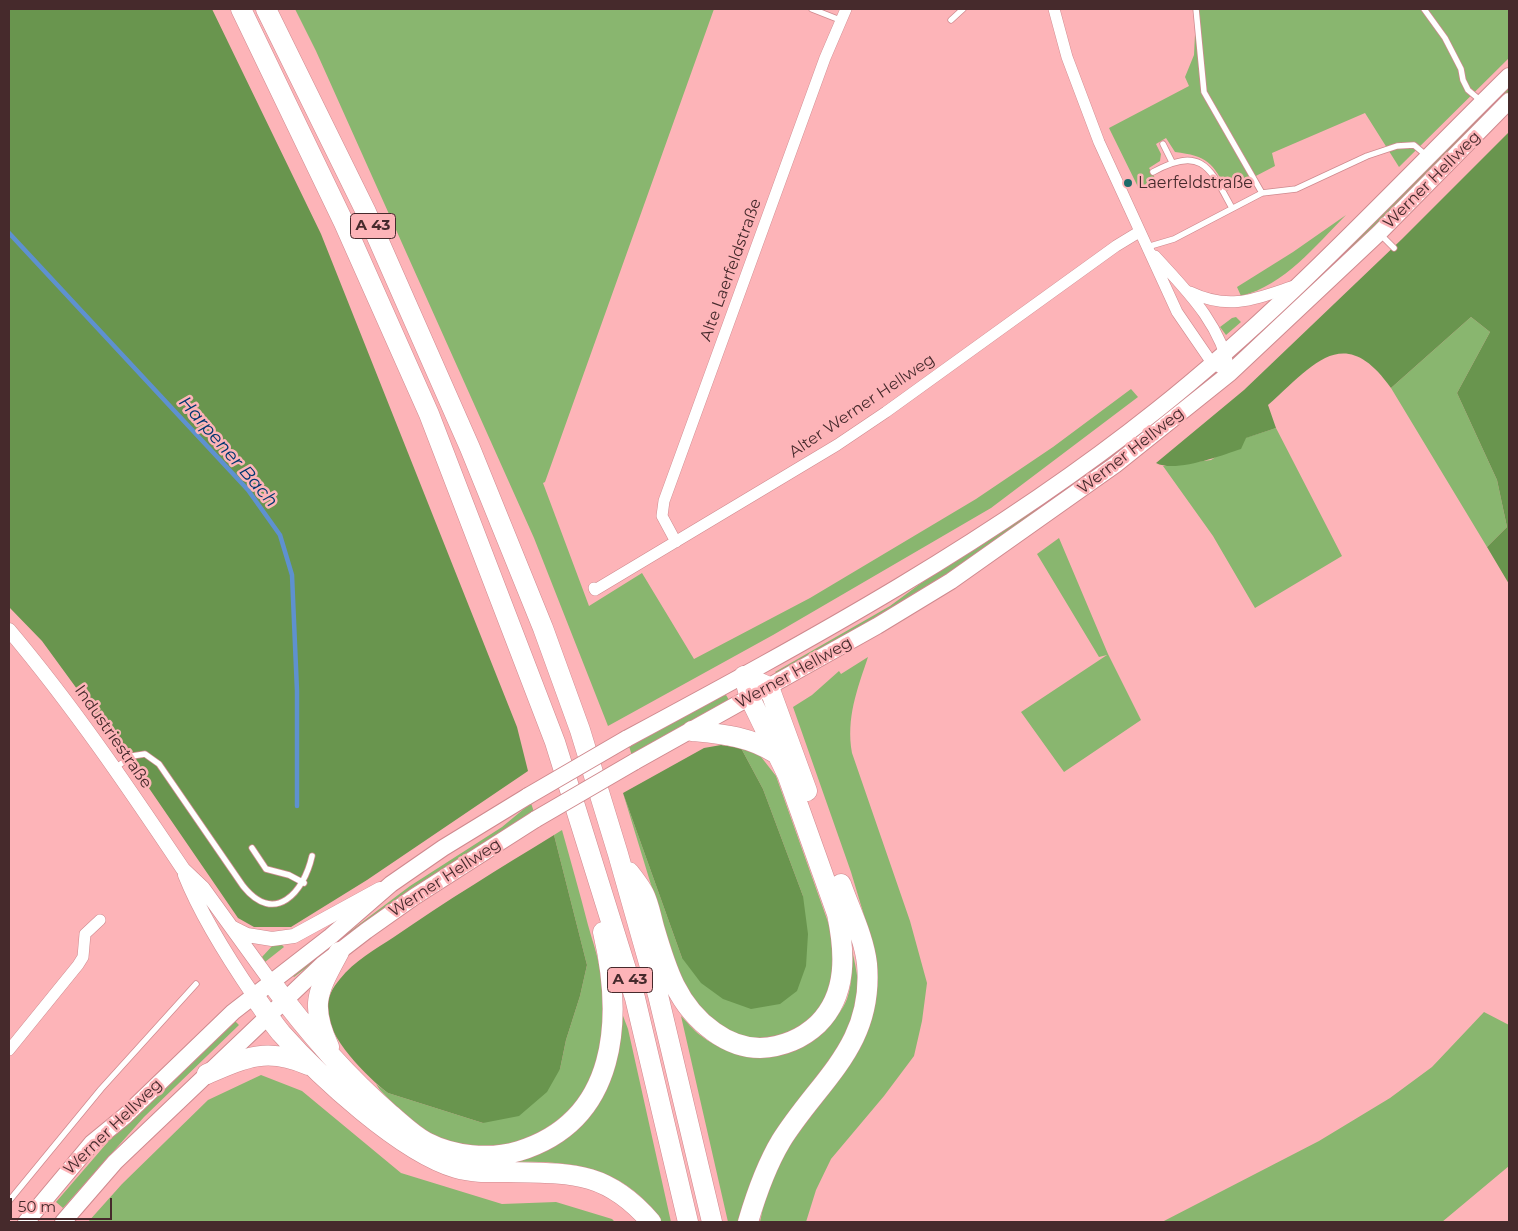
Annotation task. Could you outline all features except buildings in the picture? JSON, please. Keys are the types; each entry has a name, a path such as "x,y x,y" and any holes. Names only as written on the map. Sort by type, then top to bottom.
{"highway":[{"name":"A 43","path":"241,9 344,223 429,414 555,742 636,998 688,1222"},
{"name":"A 43","path":"266,9 366,212 470,448 550,647 580,730 658,995 712,1222"},
{"path":"618,854 644,895 669,975 682,1001 698,1018 722,1038 737,1045 751,1048 787,1044 805,1035 831,1009 837,996 843,968 842,935 837,914 787,774 775,753 750,698 744,676"},
{"path":"744,676 769,687 862,942 867,963 867,986 861,1023 853,1042 834,1072 782,1140 763,1179 748,1222"},
{"path":"692,731 740,737 761,744 775,753"},
{"path":"271,982 303,1026 353,1081 410,1131 440,1148 468,1155 511,1153 538,1144 564,1127 587,1102 599,1081 608,1055 613,1022 613,991 600,924 555,781 555,742"},
{"path":"337,1062 317,1017 317,1004 325,978 339,952"},
{"path":"254,996 290,1043 317,1070 390,1132 440,1163 475,1172 579,1175 617,1190 637,1206 651,1222"},
{"path":"207,1074 241,1059 261,1055 284,1056 317,1070"}],"main road":[{"name":"Werner Hellweg","path":"26,1222 92,1143 125,1116 233,1012 331,936 390,884 443,848 528,796 626,739 744,676 916,578 1022,510 1158,409 1301,283 1509,76"},
{"name":"Werner Hellweg","path":"63,1222 115,1162 339,952 457,868 536,819 951,581 1115,465 1230,372 1379,233 1509,101"}],"street":[{"name":"Alte Laerfeldstraße","path":"676,542 662,516 664,501 840,20 846,9"},
{"path":"1054,9 1077,86 1099,142 1139,232 1178,312 1212,363 1230,372"},
{"name":"Alter Werner Hellweg","path":"594,588 595,590 837,445 886,412 1116,246 1139,232"},
{"path":"1147,247 1187,291 1213,326 1226,350 1230,372"},
{"path":"1187,291 1218,302 1234,303 1258,298 1301,283"},
{"name":"Industriestraße","path":"9,630 46,674 115,768 183,870 192,892 236,970 254,996"},
{"name":"Industriestraße","path":"183,870 203,888 271,982"},
{"name":"Werner Hellweg","path":"230,927 247,935 272,938 294,936 390,884"},
{"path":"9,1050 78,965 83,957 85,934 100,920"}],"lane":[{"path":"812,9 840,20"},
{"path":"951,20 962,9"},
{"path":"1147,247 1174,239 1262,193 1204,92 1196,9"},
{"path":"1424,9 1445,38 1461,68 1463,80 1468,90 1483,102"},
{"path":"1163,144 1172,162"},
{"name":"Werner Hellweg","path":"1262,193 1296,188 1367,156 1406,144 1414,145 1428,158"},
{"path":"1153,172 1172,162 1197,162 1213,172 1232,208"},
{"path":"1379,233 1394,248"},
{"path":"115,768 132,756 146,754 159,764 243,886 260,902 273,905 284,902 291,897 304,883 312,856"},
{"path":"252,848 266,870 289,875 304,883"},
{"path":"9,1200 101,1089 196,984"}],"green space":[{"path":"9,9 212,9 321,234 517,727 528,771 367,880 291,927 254,927 238,918 142,778 42,641 9,607"},
{"path":"295,9 714,9 545,482 543,483 589,606 642,573 694,659 810,598 976,499 1053,447 1131,389 1138,397 991,508 773,635 608,726 534,538 316,51"},
{"path":"1193,9 1509,9 1509,58 1399,167 1365,113 1272,153 1275,166 1227,191 1208,162 1202,158 1175,152 1166,138 1156,144 1161,154 1160,161 1149,168 1155,178 1139,189 1109,128 1189,86 1185,77 1194,55 1196,14"},
{"path":"1509,82 1509,96 1266,334 1259,327"},
{"path":"1509,132 1509,584 1487,547 1507,527 1497,480 1457,393 1490,332 1471,317 1391,388 1374,368 1358,357 1343,353 1329,356 1314,364 1268,405 1276,428 1246,438 1241,449 1210,459 1174,466 1164,466 1156,463 1244,390 1402,239"},
{"path":"1346,215 1311,251 1285,274 1257,291 1241,296 1237,287 1293,252"},
{"path":"1236,317 1241,322 1226,335 1220,327"},
{"path":"1471,317 1490,332 1457,393 1497,480 1507,527 1487,547 1391,388"},
{"path":"1276,428 1342,556 1255,608 1213,536 1163,466 1211,460 1245,438"},
{"path":"1107,458 1055,503 999,542 846,634 777,674 775,672 890,606 943,567"},
{"path":"1059,538 1108,654 1141,720 1064,772 1021,712 1107,655 1099,657 1037,554"},
{"path":"868,657 854,704 850,728 852,753 910,921 927,983 922,1021 914,1056 884,1096 831,1159 816,1190 806,1222 760,1222 765,1198 783,1153 841,1074 869,932 851,872 793,707 812,695 839,671 841,674"},
{"path":"726,695 729,700 632,756 629,746"},
{"path":"721,745 741,748 763,789 803,896 808,934 806,966 797,991 780,1004 751,1009 723,999 701,983 682,958 623,793 704,748"},
{"path":"741,748 758,753 776,776 833,936 835,981 815,1019 770,1041 739,1038 702,1014 677,970 623,793 682,958 803,896 763,789"},
{"path":"531,803 534,812 412,888 294,977 292,975 410,886 502,827"},
{"path":"562,830 601,974 603,1017 598,1063 588,1085 573,1105 555,1122 533,1135 510,1144 485,1147 460,1145 448,1141 416,1124 376,1084 388,1093 483,1123 560,1069 587,965 554,835"},
{"path":"554,835 587,965 560,1069 547,1092 519,1116 483,1123 388,1093 359,1067 334,1032 329,1020 327,1005 335,986 352,967 366,956 453,898"},
{"path":"273,945 282,945 284,947 265,962 262,957"},
{"path":"851,946 857,972 858,992 855,1011 847,1037 743,1222 728,1222 681,1016 700,1035 715,1045 731,1052 764,1056 781,1054 796,1049 811,1041 825,1030 838,1015 845,1003 851,980"},
{"path":"620,1008 628,1029 671,1222 660,1222 644,1200 626,1185 592,1169 556,1163 499,1162 586,1118"},
{"path":"1484,1012 1509,1025 1509,1166 1442,1222 1162,1222 1319,1141 1390,1098 1432,1067"},
{"path":"232,1018 239,1025 144,1117 63,1208 56,1202 132,1114"},
{"path":"261,1075 302,1091 401,1173 502,1204 556,1202 612,1219 615,1222 88,1222 122,1184 208,1100"}],"waterway":[{"name":"Harpener Bach","path":"9,233 248,490 280,535 292,575 297,691 297,806"}],"place":[{"name":"Laerfeldstraße","path":"1128,183"}]}
